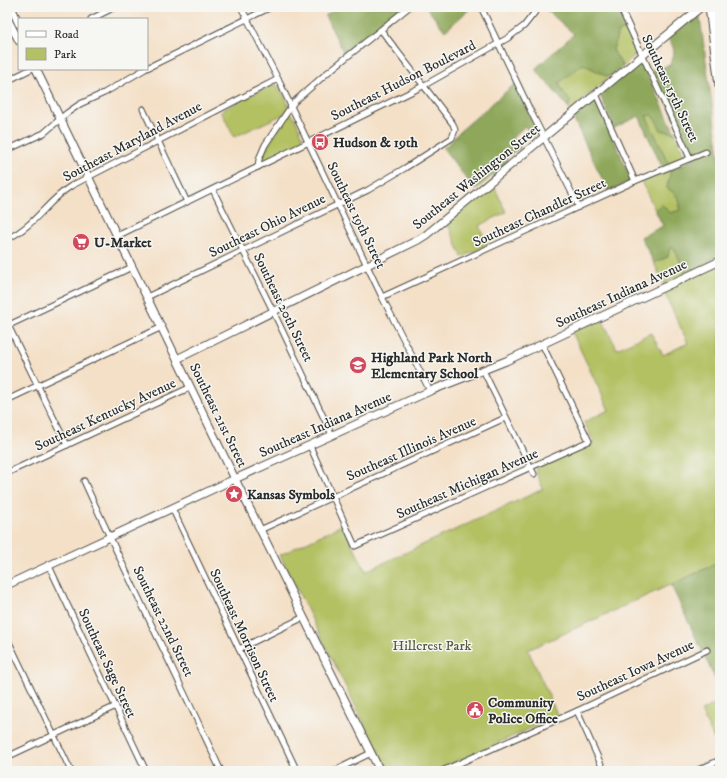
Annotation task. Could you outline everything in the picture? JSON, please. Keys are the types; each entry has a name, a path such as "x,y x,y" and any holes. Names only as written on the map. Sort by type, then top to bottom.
{"highway":[{"path":"713,9 720,20"},
{"path":"713,9 720,85"}],"street":[{"path":"11,7 18,22"},
{"path":"93,18 116,7"},
{"name":"Southeast 19th Street","path":"241,7 278,78 382,297 430,391"},
{"path":"148,67 271,7"},
{"path":"258,167 259,159 265,145 294,102 327,73 409,7"},
{"path":"481,7 579,207"},
{"name":"Southeast Hudson Boulevard","path":"117,236 423,86 508,38 524,26 539,7"},
{"name":"Southeast 15th Street","path":"620,7 690,158"},
{"name":"Southeast Washington Street","path":"177,359 426,235 701,7"},
{"path":"7,18 18,39"},
{"path":"381,30 423,86"},
{"path":"7,81 29,70"},
{"name":"Southeast 21st Street","path":"36,70 260,530 380,771"},
{"path":"7,150 44,133 80,104 104,93 143,70"},
{"name":"Southeast Maryland Avenue","path":"7,239 32,223 50,202 62,192 89,176 278,78"},
{"name":"Southeast Ohio Avenue","path":"147,297 368,190 452,138 455,132 453,124 423,86"},
{"path":"596,94 635,181"},
{"path":"143,109 187,202"},
{"name":"Southeast Chandler Street","path":"382,297 635,181 706,152"},
{"name":"Southeast 20th Street","path":"213,190 332,435"},
{"name":"Southeast Indiana Avenue","path":"7,585 332,435 430,391 542,344 720,261"},
{"path":"67,445 7,325 132,267"},
{"path":"7,400 162,327"},
{"name":"Southeast Michigan Avenue","path":"332,496 355,546 590,441 542,344"},
{"path":"482,370 534,474"},
{"name":"Southeast Kentucky Avenue","path":"7,473 191,387"},
{"name":"Southeast Illinois Avenue","path":"260,530 506,418"},
{"path":"310,446 332,496"},
{"name":"Southeast 22nd Street","path":"84,481 168,656 221,771"},
{"name":"Southeast Morrison Street","path":"172,508 297,771"},
{"name":"Southeast Sage Street","path":"49,566 146,771"},
{"path":"239,649 304,617"},
{"path":"7,638 71,771"},
{"name":"Southeast Iowa Avenue","path":"442,771 577,711 707,650"},
{"path":"7,757 116,706"},
{"path":"577,711 604,771"},
{"path":"334,771 371,753"},
{"path":"696,771 720,760"}],"green space":[{"path":"339,7 404,7 347,54 344,53 325,16"},
{"path":"426,7 472,7 445,31"},
{"path":"543,7 616,7 626,29 618,32 613,50 623,67 609,77 583,64 559,83 564,94 571,101 568,107 535,69 574,34"},
{"path":"699,11 720,162 720,256 686,274 673,246 669,250 668,257 654,263 641,237 663,226 655,210 661,204 671,213 680,210 679,199 667,188 671,170 693,159 652,70 670,65 674,52 668,39"},
{"path":"626,29 635,51 635,55 623,67 613,50 618,31"},
{"path":"639,62 643,65 675,133 661,130 653,115 646,116 669,164 662,167 639,116 614,128 601,97 601,94"},
{"path":"583,64 609,77 570,111 568,107 571,101 564,94 559,83"},
{"path":"516,83 539,134 532,136 525,126 512,138 521,148 508,155 503,167 475,190 443,148 452,141 459,132"},
{"path":"275,84 286,99 288,108 284,114 234,137 221,111"},
{"path":"593,100 596,100 598,103 631,179 629,182 608,191 573,118"},
{"path":"290,113 294,116 303,137 300,142 262,161 261,158 269,144"},
{"path":"653,114 661,130 675,133 685,157 669,164 646,116"},
{"path":"671,170 667,188 679,199 680,210 671,213 661,205 655,210 641,181"},
{"path":"493,184 506,212 479,226 488,245 462,257 447,222"},
{"path":"673,246 686,274 664,284 654,263 668,257 669,251"},
{"name":"Hillcrest Park","path":"719,265 720,562 528,650 558,716 436,771 388,771 280,555 342,525 366,571 543,489 536,472 537,467 594,442 584,422 609,410 572,332 602,319 617,349 651,333 663,355 688,343 663,290"},
{"path":"720,562 720,689 671,585"},
{"path":"714,704 720,721 713,737 701,711"},
{"path":"720,721 720,751 713,737"}],"place":[{"name":"Hudson & 19th","path":"320,142"},
{"name":"U-Market","path":"81,242"},
{"name":"Highland Park North Elementary School","path":"358,365"},
{"name":"Kansas Symbols","path":"234,494"},
{"name":"Community Police Office","path":"475,710"}]}
